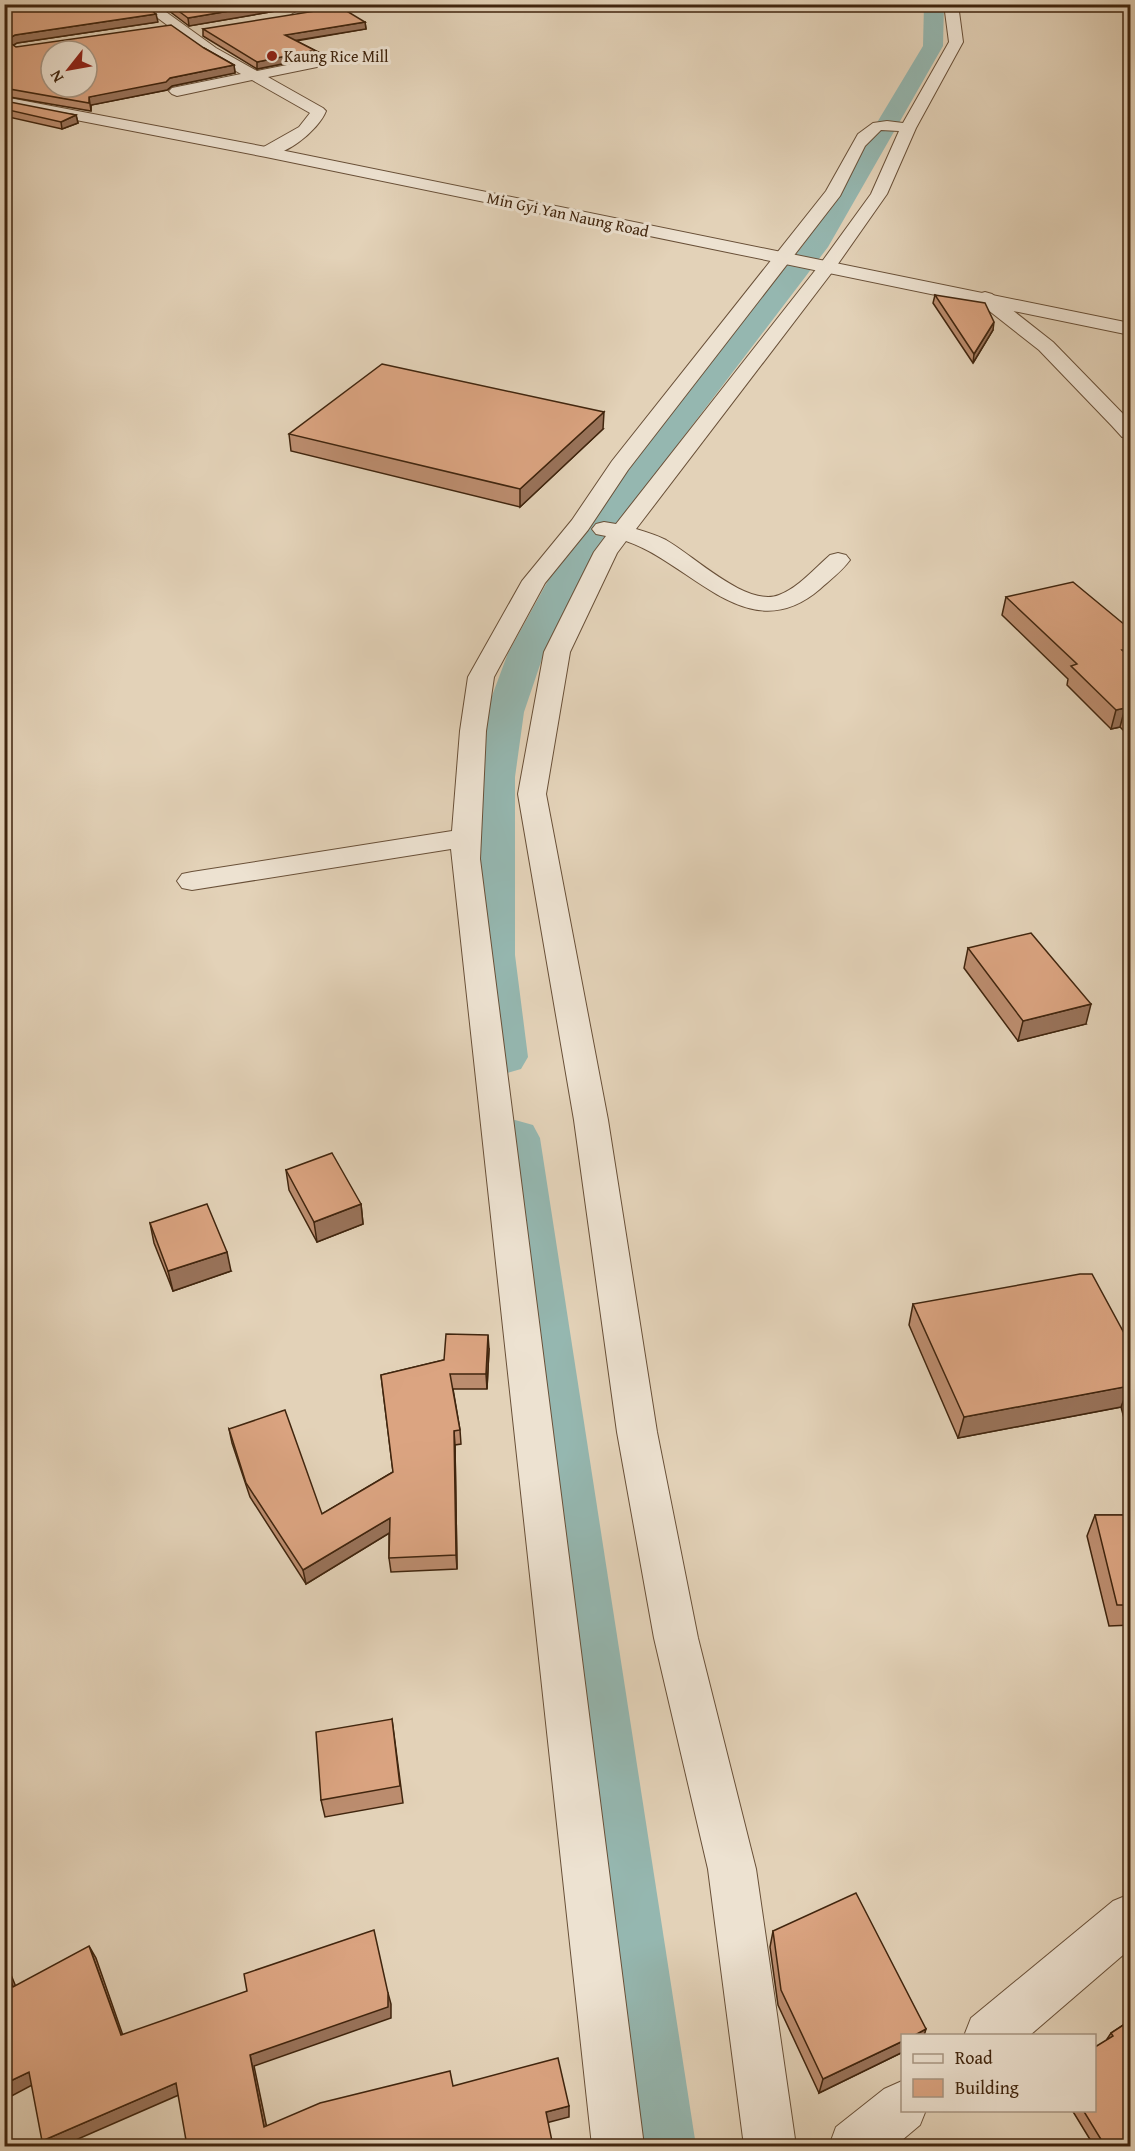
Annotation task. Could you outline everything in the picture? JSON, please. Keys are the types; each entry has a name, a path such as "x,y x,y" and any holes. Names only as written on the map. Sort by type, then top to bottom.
{"street":[{"path":"145,4 179,29 256,77 318,111 316,119 300,133 266,152"},
{"path":"284,17 361,4"},
{"path":"618,2146 465,859 473,731 482,677 534,581 602,529 879,195 898,126 956,42 951,4"},
{"path":"153,29 206,29"},
{"path":"177,91 312,64"},
{"name":"Min Gyi Yan Naung Road","path":"4,101 266,152 1131,329"},
{"path":"770,2146 732,1869 676,1638 639,1443 591,1120 532,794 557,652 606,552 602,529 620,466 787,260 834,192 856,149 871,129 898,126"},
{"path":"985,298 1046,346 1131,432"},
{"path":"602,529 654,544 734,595 754,603 775,605 790,600 838,560"},
{"path":"192,881 467,838"},
{"path":"991,2034 1131,1918"},
{"path":"855,2146 901,2109"}],"building":[{"path":"4,4 144,4 156,14 15,35 6,40 16,47 39,44 39,94 4,88"},
{"path":"169,4 270,4 188,18"},
{"path":"340,7 365,22 285,35 320,53 311,51 257,62 203,29"},
{"path":"171,25 234,65 170,78 166,82 99,95 99,39 72,39"},
{"path":"66,99 89,99 89,103"},
{"path":"10,102 76,115 61,122 4,109 4,105"},
{"path":"935,295 985,303 994,322 974,354"},
{"path":"382,364 604,412 520,489 289,434"},
{"path":"1073,582 1131,630 1131,649 1122,650 1131,658 1131,714 1125,708 1116,710 1071,666 1077,664 1006,597"},
{"path":"1031,933 1091,1004 1023,1021 968,948"},
{"path":"332,1153 361,1204 314,1222 286,1170"},
{"path":"207,1204 227,1252 168,1271 150,1223"},
{"path":"1080,1274 1092,1274 1131,1346 1131,1393 1129,1386 964,1417 913,1304"},
{"path":"446,1334 488,1335 486,1374 450,1374 460,1430 454,1431 456,1555 389,1558 390,1518 303,1570 246,1483 229,1429 285,1410 322,1514 393,1472 381,1375 444,1360"},
{"path":"1095,1515 1131,1515 1131,1605 1117,1605"},
{"path":"392,1719 400,1786 321,1800 316,1732"},
{"path":"856,1893 926,2029 917,2034 901,2034 901,2042 823,2079 781,1990 773,1931"},
{"path":"374,1930 388,1993 388,2007 250,2055 264,2127 320,2103 450,2071 453,2086 558,2058 569,2106 546,2112 553,2146 187,2146 176,2083 42,2141 29,2072 4,2084 4,1965 13,1987 89,1946 121,2035 247,1991 244,1974"},
{"path":"1131,2020 1131,2146 1105,2146 1084,2112 1096,2112 1096,2046 1113,2036 1111,2033"}],"waterway":[{"path":"504,1057 493,955 495,777 505,712 526,653 583,546 815,247 933,46 934,4"},
{"path":"515,1138 658,2146"}],"place":[{"name":"Kaung Rice Mill","path":"272,56"}]}
